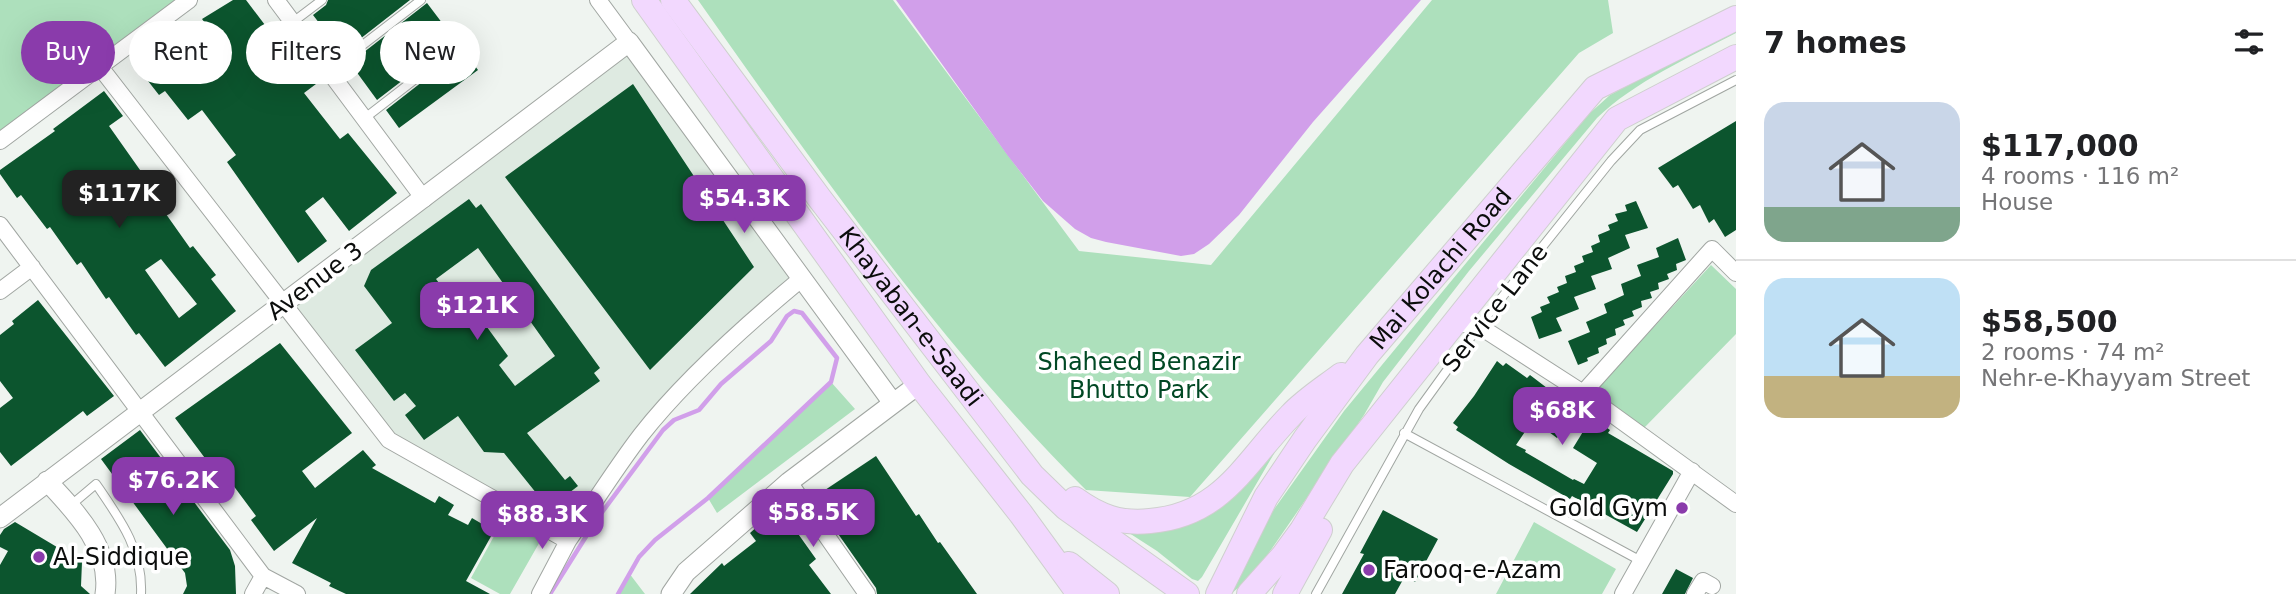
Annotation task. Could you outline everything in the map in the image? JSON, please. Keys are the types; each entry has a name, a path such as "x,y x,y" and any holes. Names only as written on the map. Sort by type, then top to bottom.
{"main road":[{"name":"Khayaban-e-Saadi","path":"644,0 919,384 1021,514"},
{"name":"Khayaban-e-Saadi","path":"673,0 820,199 1032,475 1066,508 1187,594"},
{"name":"Mai Kolachi Road","path":"1217,594 1266,497 1304,439 1367,355 1595,88 1736,18"},
{"name":"Mai Kolachi Road","path":"1401,391 1467,324 1617,119 1736,57"},
{"path":"1012,449 1090,509 1119,521 1170,520 1199,509 1224,490 1292,413 1367,355"},
{"path":"1249,594 1283,556 1342,464 1401,391"},
{"path":"1285,594 1401,391"},
{"path":"1021,514 1079,594"},
{"path":"1021,514 1077,571 1107,594"}],"street":[{"path":"115,55 189,0"},
{"path":"276,0 292,21"},
{"path":"597,0 893,403"},
{"name":"Avenue 3","path":"0,518 629,43"},
{"path":"0,141 76,84"},
{"path":"114,84 389,440 568,541"},
{"path":"339,84 424,199"},
{"path":"0,226 262,576 297,594"},
{"path":"1583,393 1712,249 1736,272"},
{"path":"0,291 32,267"},
{"path":"540,594 568,541 626,456 662,410 717,354 801,279"},
{"path":"1467,324 1583,393 1736,504"},
{"path":"671,594 686,572 789,482 919,384"},
{"path":"1623,594 1692,471"},
{"path":"47,481 88,529 100,552 107,580 105,594"},
{"path":"789,482 861,592"},
{"path":"253,594 262,576"},
{"path":"1695,594 1703,581 1712,586"}],"lane":[{"path":"294,21 322,0"},
{"path":"366,42 421,0"},
{"name":"Service Lane","path":"1316,594 1467,324 1640,130 1736,80"},
{"path":"365,118 409,84"},
{"path":"1404,433 1641,561"},
{"path":"70,506 96,484 137,552 142,577 141,594"}],"shaded area":[{"path":"896,0 1421,0 1313,122 1239,215 1209,244 1194,254 1181,256 1091,238 1075,229 1043,201"},
{"path":"629,42 801,279 662,410 568,541 389,440 283,305"}],"green space":[{"path":"0,0 189,0 161,21 129,21 129,45 115,55 115,21 21,21 21,84 76,84 0,141"},
{"name":"Shaheed Benazir Bhutto Park","path":"698,0 893,0 1079,251 1211,265 1432,0 1608,0 1613,33 1579,53 1190,497 1086,490 980,375 881,254"},
{"path":"1736,29 1736,33 1645,82 1597,118 1469,271 1383,382 1364,415 1255,573 1231,594 1270,515 1344,411 1589,114 1610,95"},
{"path":"1711,265 1736,289 1736,334 1644,428 1594,392"},
{"path":"831,382 855,409 717,513 708,498"},
{"path":"1289,428 1198,581 1126,531 1148,532"},
{"path":"504,518 542,538 510,594 500,594 471,578"},
{"path":"1534,522 1616,569 1602,594 1496,594"},
{"path":"629,573 645,594 618,594"}],"building":[{"path":"233,0 246,0 262,21 246,21 246,84 316,84 304,93 340,139 348,133 397,193 349,231 323,197 305,211 327,241 298,263 227,162 236,155 202,110 188,120 165,91 159,95 150,84 232,84 232,21 202,19"},
{"path":"328,0 410,0 366,34 366,21 318,21 313,15 326,5"},
{"path":"427,3 441,21 404,21"},
{"path":"380,40 380,84 398,84 377,100 365,84 366,51"},
{"path":"419,84 459,84 399,128 386,110"},
{"path":"633,84 754,267 650,370 505,177"},
{"path":"104,91 123,116 109,126 164,204 161,207 190,248 193,246 216,275 211,279 236,311 165,367 139,333 136,335 109,297 106,299 81,262 77,265 50,227 47,229 21,195 17,198 0,174 0,170 55,131 53,129","holes":["161,259 197,304 179,318 145,270"]},
{"path":"1736,121 1736,230 1725,237 1714,219 1709,223 1700,205 1693,209 1678,185 1673,188 1658,168"},
{"path":"469,199 476,208 481,204 600,368 594,373 600,381 527,433 565,480 570,476 578,486 552,506 541,491 537,494 504,453 484,452 458,416 424,440 405,415 416,406 405,393 394,401 355,350 392,323 364,286 371,270","holes":["478,248 555,356 515,386 499,365 508,356 463,294 453,302 436,279"]},
{"path":"1636,201 1648,228 1625,235 1630,248 1608,258 1612,269 1591,276 1596,289 1574,297 1579,309 1556,318 1562,331 1539,339 1531,317 1542,312 1540,307 1550,303 1547,297 1559,292 1557,287 1567,283 1565,276 1576,272 1574,266 1584,262 1582,256 1593,252 1591,246 1600,242 1598,235 1610,230 1608,225 1618,221 1615,214 1627,211 1625,205"},
{"path":"1678,238 1686,260 1676,264 1677,270 1667,274 1669,279 1658,283 1659,289 1650,292 1652,298 1641,301 1642,307 1632,311 1634,316 1623,320 1625,325 1615,329 1616,335 1606,339 1607,344 1598,348 1599,353 1578,365 1568,341 1590,332 1586,322 1607,313 1604,304 1624,295 1621,284 1641,276 1637,265 1659,257 1656,248"},
{"path":"38,300 114,396 87,416 83,411 11,466 0,452 0,408 13,398 0,381 0,335 14,324 12,321"},
{"path":"280,343 352,433 302,471 315,488 363,450 376,465 372,468 435,503 439,496 454,505 448,515 468,525 472,518 494,531 466,581 490,594 346,594 292,563 317,518 274,551 251,520 256,516 227,477 222,481 175,418"},
{"path":"1497,361 1503,366 1506,363 1527,378 1530,375 1547,388 1546,392 1560,402 1563,398 1578,411 1557,438 1533,420 1516,445 1526,450 1525,452 1584,484 1597,463 1573,448 1592,417 1610,430 1608,433 1673,471 1637,532 1572,496 1570,499 1456,430 1458,427 1453,423"},
{"path":"140,430 230,550 235,566 236,594 183,594 187,586 185,573 101,459"},
{"path":"876,456 916,516 919,514 977,594 877,594 876,588 813,498"},
{"path":"779,507 816,559 809,565 831,594 690,594 722,563 724,566 756,541 750,533"},
{"path":"1383,510 1438,539 1415,582 1405,576 1395,594 1342,594 1364,554 1360,553"},
{"name":"Al-Siddique","path":"15,522 82,562 81,586 90,594 0,594 0,565 8,551 0,547 0,535"},
{"path":"1676,569 1693,578 1685,594 1662,594"}],"waterway":[{"path":"550,594 597,519 663,430 674,420 699,410 721,384 771,341 787,316 794,311 802,313 837,358 831,382 708,498 655,540 639,557 618,594"}],"place":[{"name":"Gold Gym","path":"1682,508"},
{"name":"Al-Siddique","path":"39,557"},
{"name":"Farooq-e-Azam","path":"1369,570"}]}
